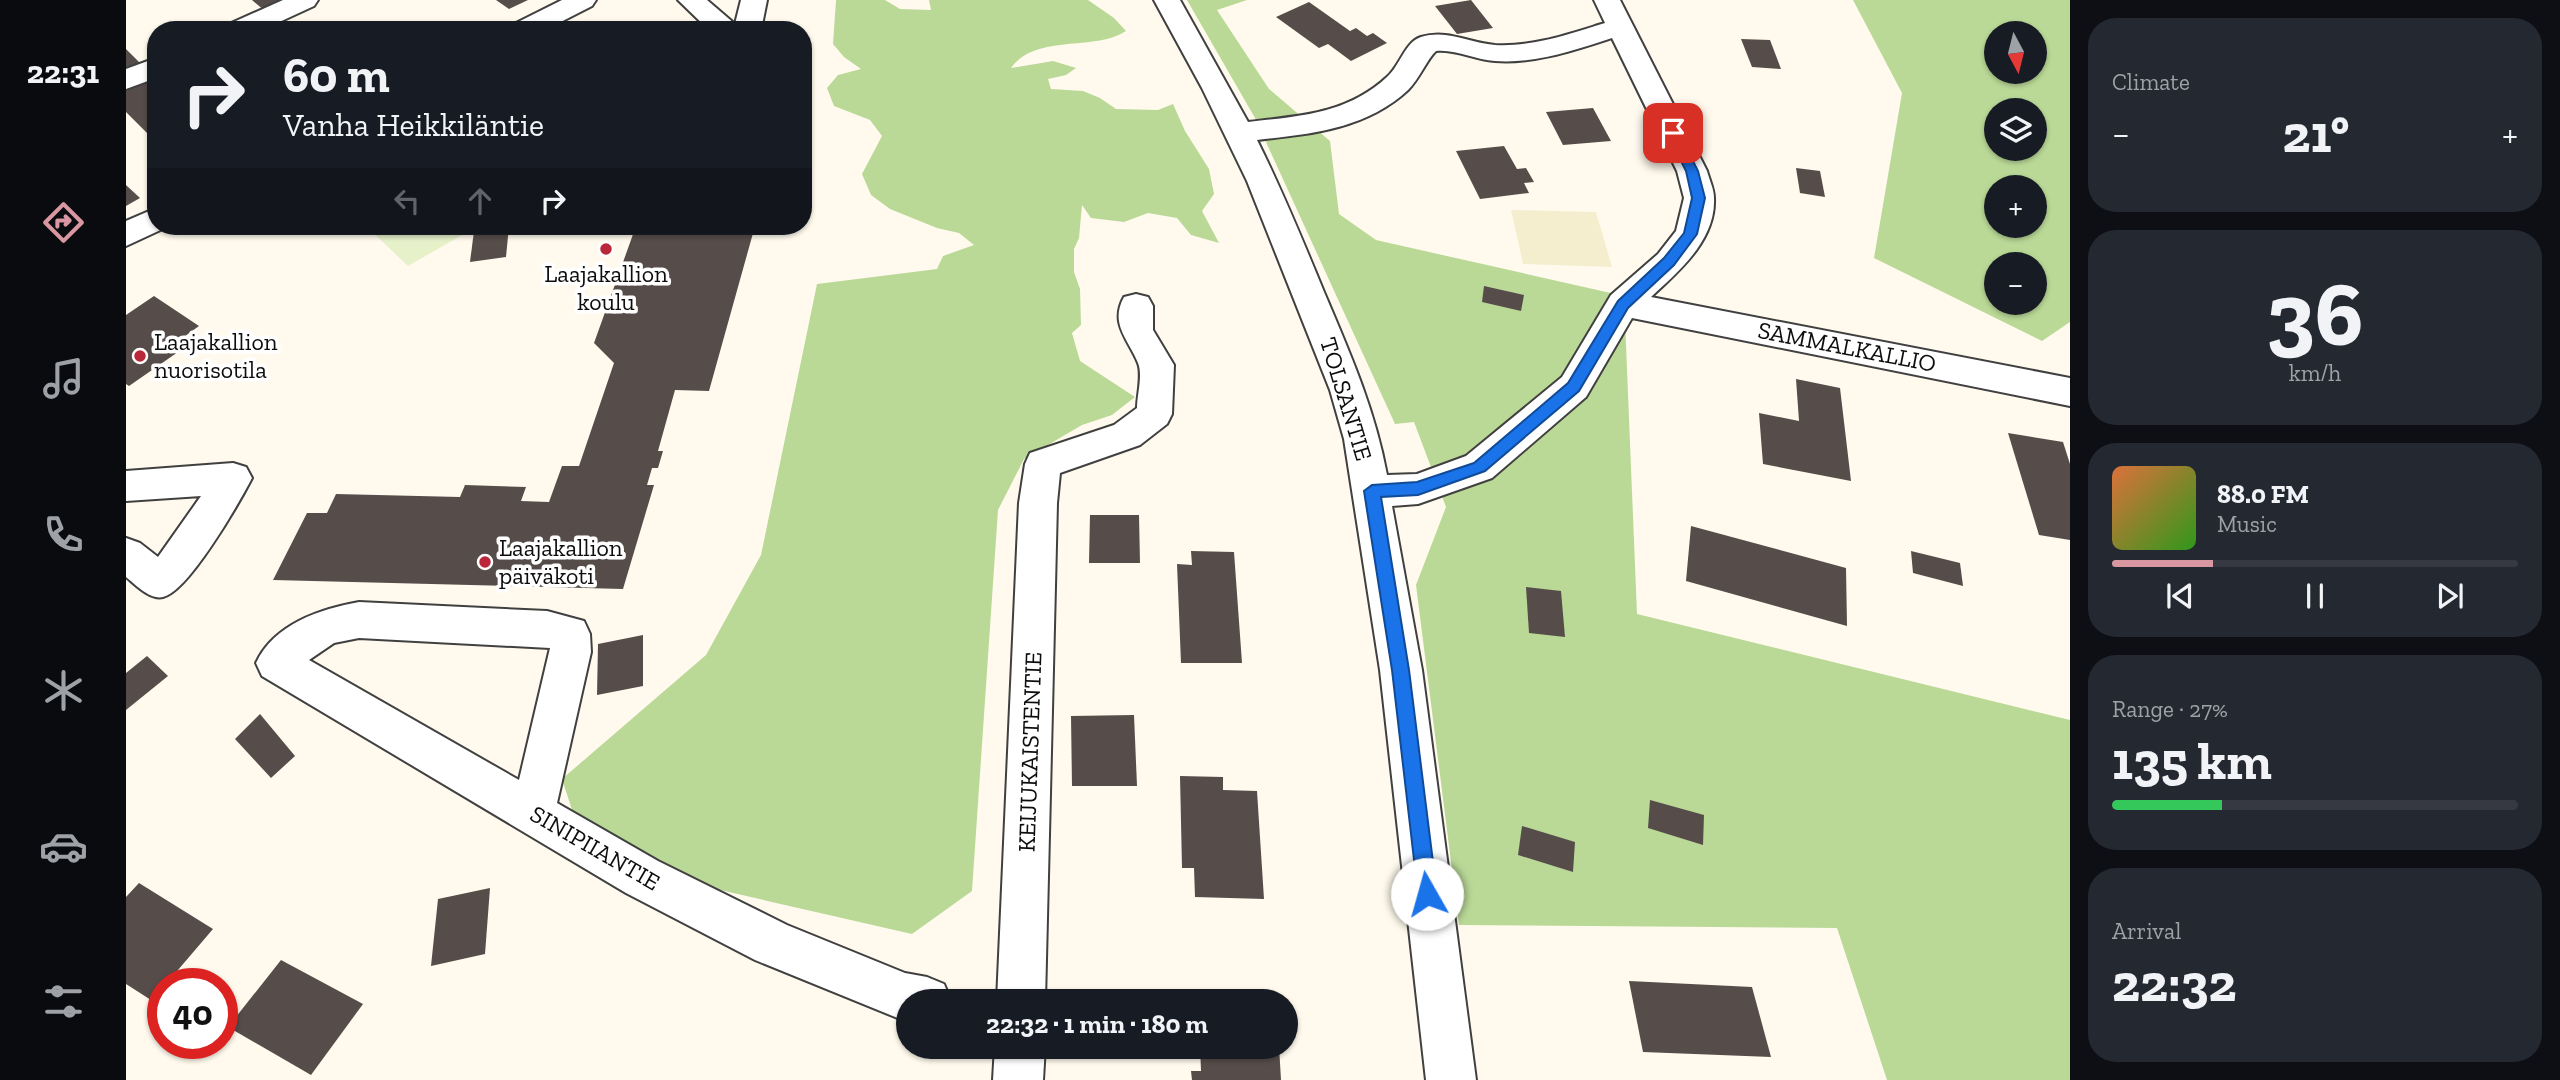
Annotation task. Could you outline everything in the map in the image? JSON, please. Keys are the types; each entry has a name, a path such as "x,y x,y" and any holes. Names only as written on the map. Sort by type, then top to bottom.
{"street":[{"path":"259,21 305,0"},
{"path":"542,21 583,0"},
{"path":"691,0 715,21"},
{"path":"749,21 754,0"},
{"name":"TOLSANTIE","path":"1167,0 1268,193 1348,390 1362,439 1401,670 1451,1080"},
{"path":"1238,133 1330,119 1367,106 1397,82 1413,66 1417,53 1430,43 1447,42 1496,53 1525,52 1614,14 1692,171 1699,198 1691,234 1669,262 1623,304 1573,387 1479,467 1418,489 1372,491"},
{"path":"126,80 147,71"},
{"path":"126,235 147,224"},
{"name":"SAMMALKALLIO","path":"1623,304 2070,392"},
{"name":"KEIJUKAISTENTIE","path":"1021,989 1038,503 1043,464 1126,435 1154,414 1157,365 1136,331 1136,306"},
{"path":"126,486 233,478 178,563 160,581 126,555"},
{"name":"SINIPIIANTIE","path":"533,812 572,652 570,634 547,629 359,620 330,625 307,636 277,663 642,877 772,943 896,994"},
{"path":"1018,1080 1019,1059"}],"shaded area":[{"path":"1511,210 1596,212 1612,267 1523,264"}],"green space":[{"path":"836,0 885,0 900,9 931,10 929,0 1088,0 1114,18 1126,31 1098,41 1035,50 1022,57 1011,68 1053,61 1076,68 1066,75 1048,79 1051,89 1083,91 1116,109 1158,110 1173,104 1185,131 1209,169 1214,194 1202,211 1219,243 1191,235 1177,218 1148,213 1124,222 1091,218 1082,205 1079,238 1074,249 1074,272 1080,289 1081,325 1072,333 1080,361 1135,397 1112,415 1082,425 1024,459 998,510 972,891 912,934 672,879 575,819 562,779 706,655 761,555 817,284 937,269 943,256 974,245 959,233 937,228 890,209 871,195 862,174 882,136 870,120 834,106 827,88 838,75 861,69 844,57 833,44"},
{"path":"1187,0 1247,0 1217,10 1269,89 1330,141 1339,214 1376,240 1624,296 1637,614 2070,720 2070,1080 1887,1080 1837,928 1459,925 1416,585 1446,507 1414,422 1395,424 1255,118"},
{"path":"1853,0 2070,0 2070,322 2042,341 1989,315 2047,315 2047,252 1984,252 1984,312 1874,258 1902,93"},
{"path":"375,235 462,235 408,266"}],"building":[{"path":"252,0 289,0 265,11"},
{"path":"496,0 528,0 509,9"},
{"path":"1471,0 1493,28 1457,34 1435,6"},
{"path":"1309,2 1350,31 1356,28 1367,36 1373,33 1387,43 1351,61 1328,44 1319,48 1276,17"},
{"path":"1741,39 1770,40 1781,69 1752,67"},
{"path":"126,49 140,63 126,70"},
{"path":"147,81 147,133 126,112 126,91"},
{"path":"1593,108 1611,141 1563,145 1546,112"},
{"path":"1504,146 1517,169 1526,168 1534,182 1524,183 1529,193 1480,199 1456,151"},
{"path":"1796,168 1820,171 1825,197 1800,193"},
{"path":"126,185 140,198 126,206"},
{"path":"473,235 508,235 506,257 470,262"},
{"path":"633,235 752,235 709,391 675,390 658,451 663,451 658,468 652,468 647,485 654,485 623,589 273,580 307,513 327,513 336,494 460,497 465,485 526,487 521,501 549,502 562,466 579,466 614,363 594,343"},
{"path":"1484,286 1524,295 1521,311 1482,302"},
{"path":"154,296 199,326 170,347 178,352 129,386 126,384 126,315"},
{"path":"1796,379 1840,388 1851,481 1763,464 1759,413 1799,421"},
{"path":"2008,433 2063,442 2070,464 2070,540 2039,535"},
{"path":"1090,515 1139,515 1140,563 1089,563"},
{"path":"1691,526 1846,568 1847,626 1686,581"},
{"path":"1191,551 1234,552 1242,663 1181,663 1177,564 1192,565"},
{"path":"1911,551 1960,563 1963,586 1913,573"},
{"path":"1526,587 1561,591 1565,637 1529,633"},
{"path":"643,635 643,686 597,695 598,644"},
{"path":"147,656 168,676 126,710 126,673"},
{"path":"260,714 295,756 271,778 235,739"},
{"path":"1134,715 1137,786 1072,786 1071,716"},
{"path":"1180,776 1223,777 1223,790 1257,791 1264,899 1195,897 1194,868 1182,868"},
{"path":"1650,800 1704,815 1703,845 1648,828"},
{"path":"1522,826 1575,842 1573,872 1518,855"},
{"path":"139,883 213,929 180,968 147,968 147,997 126,984 126,897"},
{"path":"490,888 485,954 431,966 438,899"},
{"path":"281,960 363,1004 311,1075 238,1033 238,1014"},
{"path":"1629,981 1752,987 1771,1057 1643,1052"},
{"path":"1201,1059 1280,1059 1281,1080 1192,1080 1191,1071 1201,1071"}],"place":[{"name":"Laajakallion koulu","path":"606,249"},
{"name":"Laajakallion nuorisotila","path":"140,356"},
{"name":"Laajakallion päiväkoti","path":"485,562"}],"route":[{"path":"1427,894 1401,670 1372,491 1418,489 1479,467 1573,387 1623,304 1669,262 1691,234 1699,198 1692,171 1673,133"}]}
